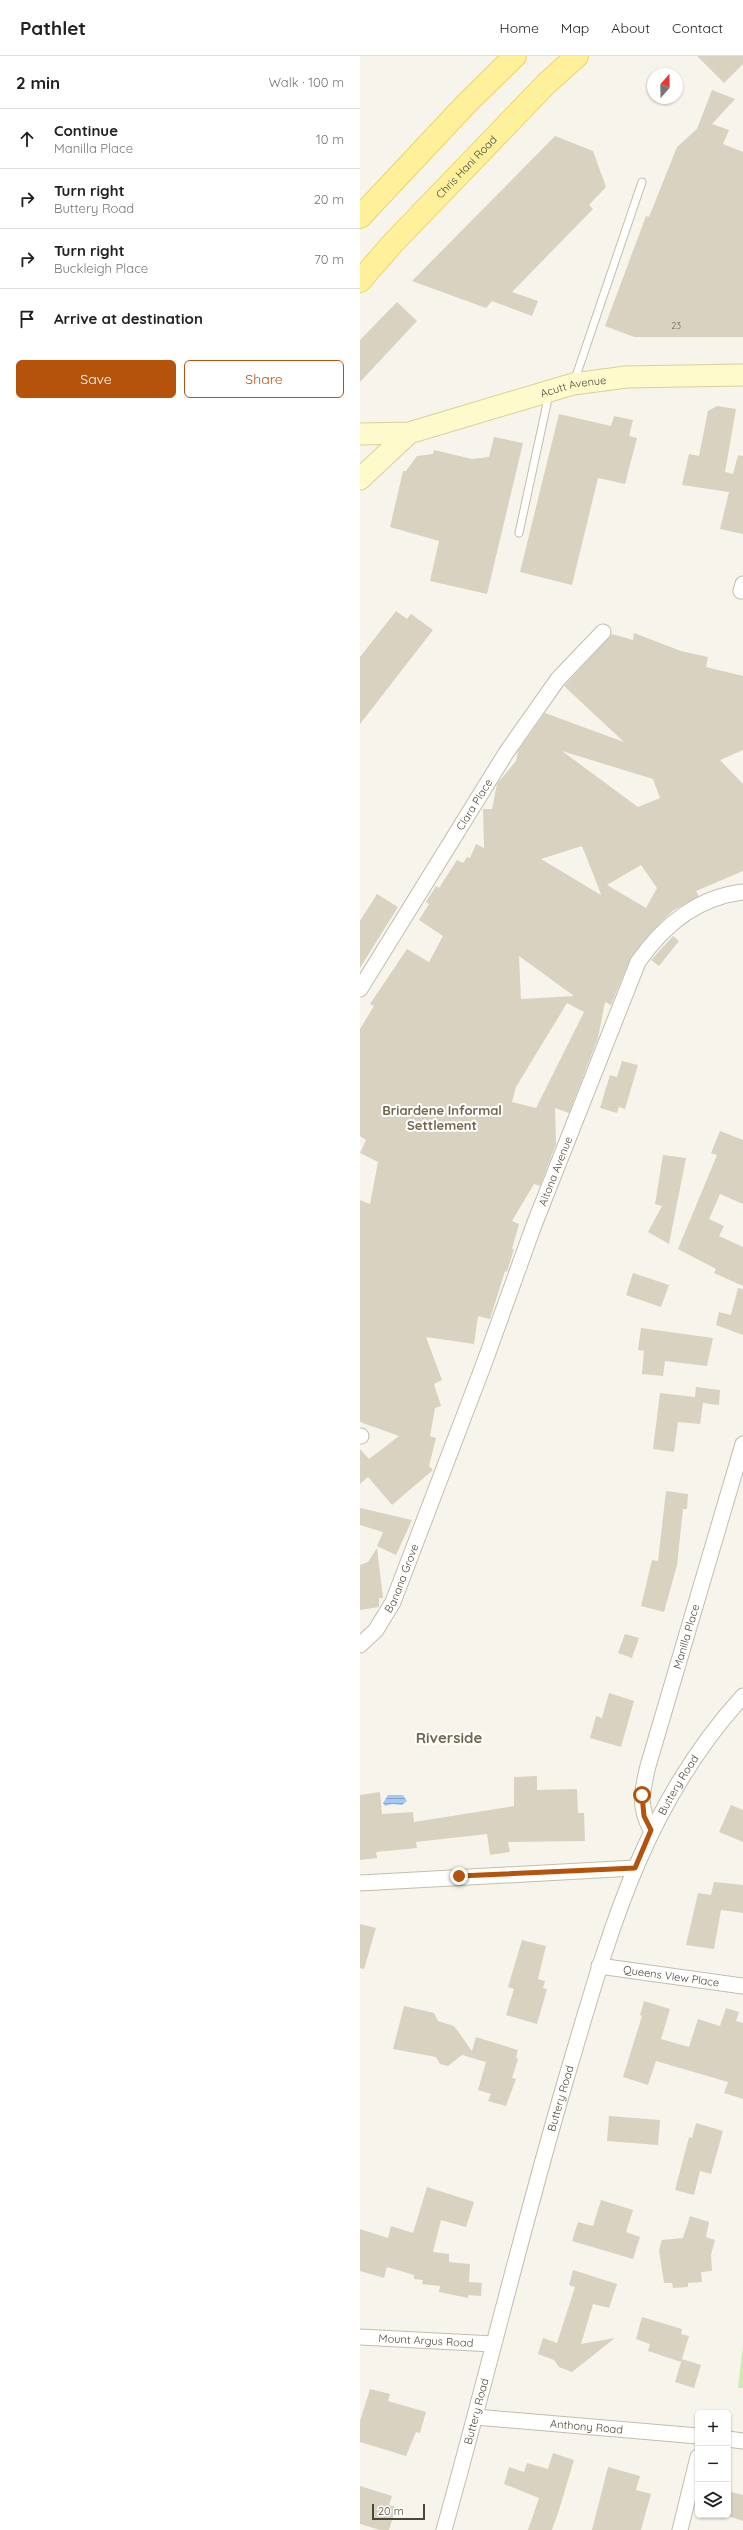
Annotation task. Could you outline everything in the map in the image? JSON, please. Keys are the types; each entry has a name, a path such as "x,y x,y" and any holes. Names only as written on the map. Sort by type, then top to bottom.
{"main road":[{"path":"360,217 467,102 515,56"},
{"name":"Chris Hani Road","path":"360,281 426,208 547,83 577,56"}],"street":[{"name":"Acutt Avenue","path":"360,434 409,433 573,384 626,376 743,375"},
{"name":"Acutt Avenue","path":"360,480 409,433"},
{"name":"Clara Place","path":"360,989 460,830 506,753 558,679 603,632"},
{"name":"Altona Avenue","path":"430,1503 485,1361 534,1225 638,962 663,930 677,918 710,901 730,893 743,892"},
{"name":"Manilla Place","path":"651,1830 642,1806 642,1795 648,1766 743,1444"},
{"name":"Banana Grove","path":"360,1645 376,1630 384,1619 430,1503"},
{"name":"Buttery Road","path":"444,2530 476,2417 493,2344 547,2144 599,1966 635,1868 651,1830 685,1771 736,1712 743,1696"},
{"path":"360,1883 635,1868"},
{"name":"Queens View Place","path":"599,1966 743,1986"},
{"name":"Mount Argus Road","path":"360,2337 493,2344"},
{"name":"Anthony Road","path":"476,2417 695,2436"},
{"path":"731,2439 743,2441"},
{"path":"680,2530 695,2469"}],"lane":[{"path":"573,384 642,182"},
{"path":"519,534 550,392"}],"green space":[{"path":"743,2345 743,2388 738,2388"}],"water":[{"path":"388,1795 403,1795 407,1801 402,1805 392,1804 385,1806 383,1803"}],"building":[{"path":"697,56 743,56 743,64 724,83"},
{"path":"712,90 735,99 712,124 729,130 723,144 743,152 743,337 634,337 605,326 646,216 649,217 677,147 697,129"},
{"path":"555,136 593,151 606,187 589,205 593,209 512,292 538,301 532,316 492,301 486,308 412,281"},
{"path":"397,302 417,321 360,382 360,340"},
{"path":"717,406 736,409 725,472 733,474 738,455 743,456 743,534 720,529 729,492 682,485 689,454 699,456 708,411"},
{"path":"559,414 611,426 614,416 633,420 629,436 637,438 625,484 598,478 572,585 520,572"},
{"path":"494,437 523,443 487,594 430,581 439,541 390,527 403,471 406,471 417,456 433,454 434,450 472,459 489,457"},
{"path":"396,611 407,619 411,614 433,630 360,724 360,657"},
{"path":"634,633 681,651 708,657 706,667 743,676 743,750 720,760 743,784 743,871 696,891 699,896 674,910 664,919 631,957 611,1005 605,1002 598,1038 569,1113 555,1108 556,1144 540,1186 534,1184 512,1221 519,1224 512,1249 514,1249 507,1272 505,1271 490,1319 478,1316 474,1344 426,1337 442,1380 434,1384 441,1406 435,1408 430,1436 436,1438 429,1466 433,1470 392,1505 368,1477 360,1484 360,1449 369,1459 399,1436 360,1422 360,1200 370,1204 378,1162 360,1153 366,1140 360,1136 360,1029 374,1006 370,1004 407,949 429,962 443,936 419,920 429,904 426,902 436,886 439,888 457,860 463,863 467,857 470,858 476,844 484,848 483,809 492,809 497,784 516,761 518,751 545,713 624,742 564,686 612,634 633,640","holes":["562,751 653,779 660,798 638,807","582,846 601,895 541,859","641,865 657,888 646,908 607,885","519,956 574,996 521,999","567,1003 584,1012 536,1108 512,1102 516,1087"]},
{"path":"377,894 398,907 360,968 360,921"},
{"path":"673,936 679,941 659,966 651,960"},
{"path":"622,1061 638,1065 625,1109 619,1107 617,1113 600,1108 610,1075 617,1077"},
{"path":"720,1131 743,1140 743,1204 720,1194 709,1219 724,1226 719,1236 743,1247 743,1286 714,1273 716,1269 678,1249 717,1155 711,1153"},
{"path":"663,1155 686,1158 669,1244 648,1232 662,1206 655,1204"},
{"path":"633,1273 669,1285 661,1307 626,1295"},
{"path":"738,1288 743,1289 743,1335 716,1325 719,1312 731,1315"},
{"path":"641,1328 713,1338 707,1366 665,1361 663,1376 642,1374 644,1351 638,1350"},
{"path":"696,1387 720,1390 719,1405 703,1403 700,1424 678,1422 674,1452 653,1449 660,1393 695,1397"},
{"path":"666,1491 688,1494 687,1509 683,1509 677,1565 664,1612 641,1606 652,1560 658,1561"},
{"path":"360,1508 412,1520 396,1555 377,1546 383,1532 360,1525"},
{"path":"377,1548 383,1598 379,1598 379,1607 360,1610 360,1565 368,1562"},
{"path":"625,1634 639,1638 632,1658 618,1653"},
{"path":"609,1693 634,1701 621,1747 590,1738 596,1716 602,1718"},
{"path":"537,1776 537,1790 577,1789 578,1813 584,1813 585,1841 508,1842 510,1852 490,1855 487,1834 416,1842 417,1848 376,1852 377,1858 360,1860 360,1795 380,1792 382,1814 413,1812 414,1822 514,1806 514,1777"},
{"path":"731,1805 743,1810 743,1842 719,1832"},
{"path":"714,1882 743,1885 743,1913 721,1910 714,1949 686,1945 698,1893 711,1895"},
{"path":"360,1924 376,1928 364,1969 360,1968"},
{"path":"522,1940 546,1946 538,1979 545,1981 543,1988 547,1989 537,2024 506,2015 514,1989 508,1987"},
{"path":"644,2001 670,2009 661,2039 689,2047 698,2019 720,2026 726,2008 739,2012 736,2021 743,2023 743,2099 724,2093 728,2082 656,2061 648,2085 623,2077 642,2016 640,2015"},
{"path":"404,2006 434,2013 438,2021 454,2026 472,2051 476,2037 518,2050 516,2058 518,2059 512,2078 516,2079 506,2106 488,2101 491,2094 478,2090 486,2062 462,2055 448,2066 440,2064 436,2057 393,2049"},
{"path":"609,2116 660,2120 658,2145 607,2141"},
{"path":"696,2123 723,2131 711,2174 700,2171 694,2195 675,2190 689,2137 692,2138"},
{"path":"427,2187 474,2202 466,2227 441,2220 433,2252 449,2254 449,2262 470,2264 469,2282 482,2283 481,2296 468,2295 468,2298 439,2292 440,2286 422,2284 423,2280 414,2279 414,2275 387,2267 384,2278 360,2271 360,2229 388,2238 391,2226 413,2233"},
{"path":"601,2200 633,2210 626,2232 640,2237 633,2259 572,2241 578,2222 593,2226"},
{"path":"690,2216 709,2222 706,2237 715,2240 711,2255 712,2271 701,2272 702,2282 688,2283 688,2287 673,2288 672,2283 664,2283 659,2250 662,2240 683,2238"},
{"path":"573,2270 617,2284 609,2308 593,2304 581,2344 615,2338 572,2372 559,2367 554,2360 538,2354 543,2338 557,2343 575,2287 569,2285"},
{"path":"642,2317 682,2329 681,2334 689,2336 681,2362 648,2351 650,2344 636,2339"},
{"path":"682,2359 701,2365 694,2388 675,2382"},
{"path":"370,2389 390,2394 388,2401 426,2412 420,2433 416,2432 406,2456 360,2442 360,2421"},
{"path":"553,2453 574,2460 559,2510 552,2530 528,2530 539,2498 504,2484 509,2467 524,2472 527,2463 548,2469"},
{"path":"608,2467 640,2476 636,2490 651,2494 641,2530 592,2530"},
{"path":"360,2486 392,2496 389,2505 396,2507 389,2530 380,2530 360,2524"},
{"path":"731,2492 743,2495 743,2521 731,2517"}],"district":[{"name":"Briardene Informal Settlement","path":"442,1118"},
{"name":"Riverside","path":"449,1738"}],"route":[{"path":"459,1876 635,1868 651,1830 644,1816 642,1795"}]}
